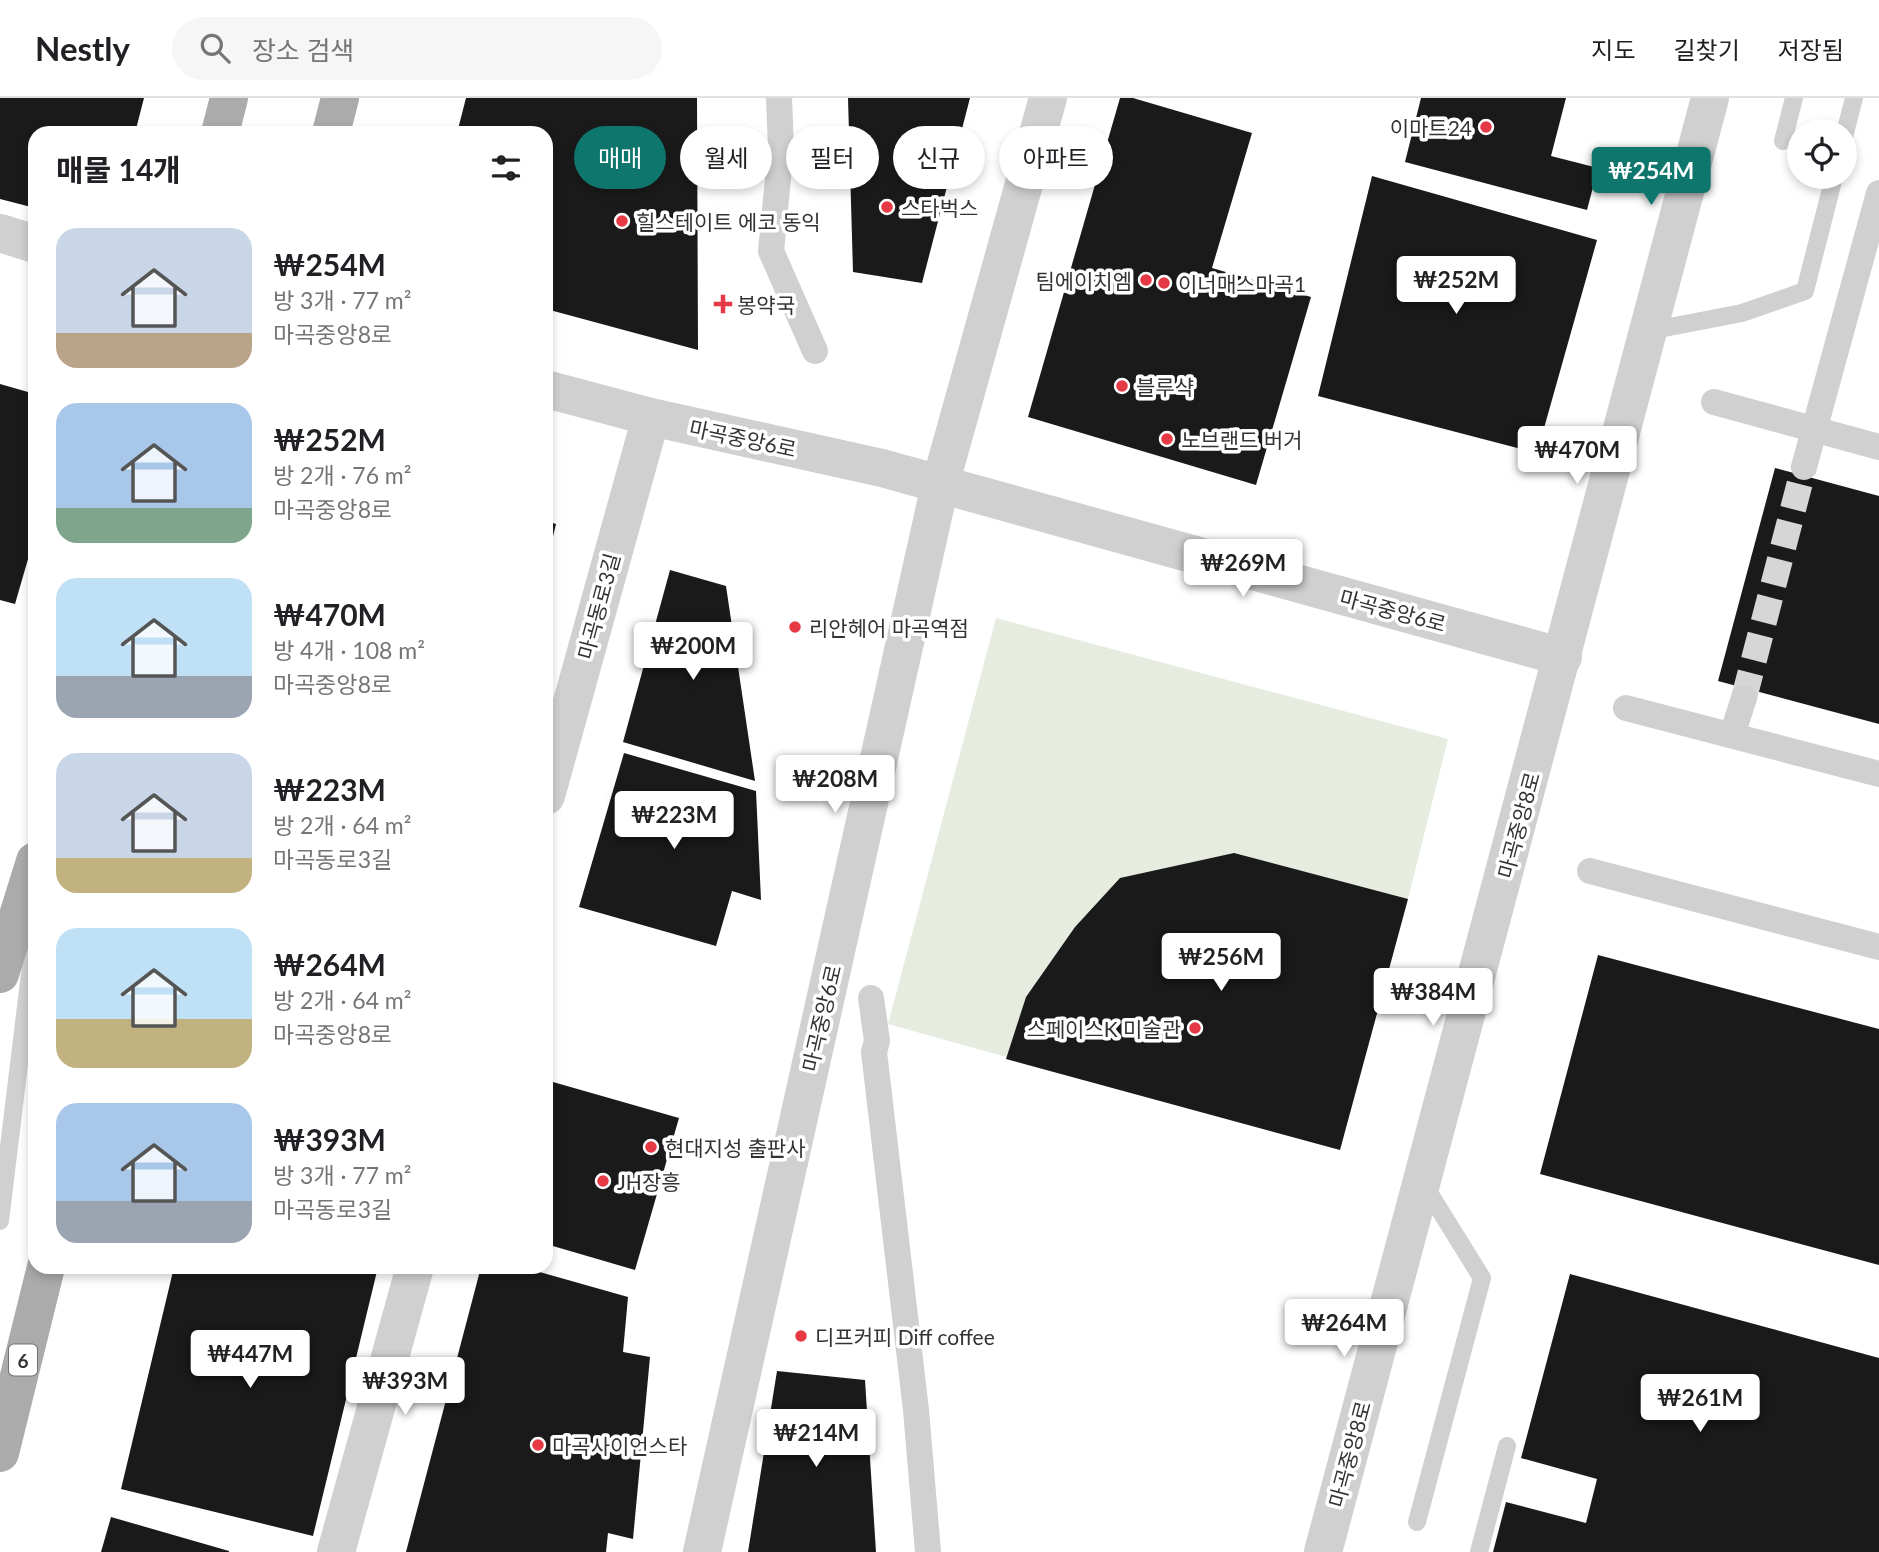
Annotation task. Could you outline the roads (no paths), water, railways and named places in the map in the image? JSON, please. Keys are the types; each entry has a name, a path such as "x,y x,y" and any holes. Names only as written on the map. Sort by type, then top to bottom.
{"main road":[{"path":"222,126 229,98"},
{"path":"333,126 340,98"},
{"path":"0,974 28,884"},
{"name":"6","path":"0,1453 44,1274"}],"street":[{"path":"779,98 782,148 771,251 815,351"},
{"name":"마곡중앙6로","path":"702,1552 940,485 1048,98"},
{"name":"마곡중앙8로","path":"1323,1552 1710,98"},
{"path":"1804,467 1879,192"},
{"path":"0,233 28,242"},
{"name":"마곡중앙6로","path":"553,391 651,417 882,468 1563,657"},
{"path":"1714,402 1879,447"},
{"name":"마곡동로3길","path":"553,771 651,417"},
{"path":"1732,735 1744,698"},
{"path":"1626,708 1879,774"},
{"path":"1590,871 1879,947"},
{"path":"871,998 877,1041 874,1052 916,1410 928,1552"},
{"path":"337,1552 413,1274"}],"lane":[{"path":"1783,141 1794,98"},
{"path":"1849,119 1854,98"},
{"path":"1649,331 1742,313 1805,291 1831,189"},
{"path":"0,1221 28,990"},
{"path":"1417,1522 1482,1278 1422,1182"},
{"path":"1479,1552 1507,1446"}],"tunnel":[{"path":"1744,698 1804,467"}],"place":[{"name":"이마트24","path":"1486,127"},
{"name":"스타벅스","path":"887,207"},
{"name":"힐스테이트 에코 동익","path":"622,221"},
{"name":"팀에이치엠","path":"1146,280"},
{"name":"이너매스마곡1","path":"1164,283"},
{"name":"봉약국","path":"723,304"},
{"name":"블루샥","path":"1122,386"},
{"name":"노브랜드 버거","path":"1167,439"},
{"name":"리안헤어 마곡역점","path":"795,627"},
{"name":"스페이스K 미술관","path":"1195,1028"},
{"name":"현대지성 출판사","path":"651,1147"},
{"name":"JH장흥","path":"603,1181"},
{"name":"디프커피 Diff coffee","path":"801,1336"},
{"name":"마곡사이언스타","path":"538,1445"}]}
